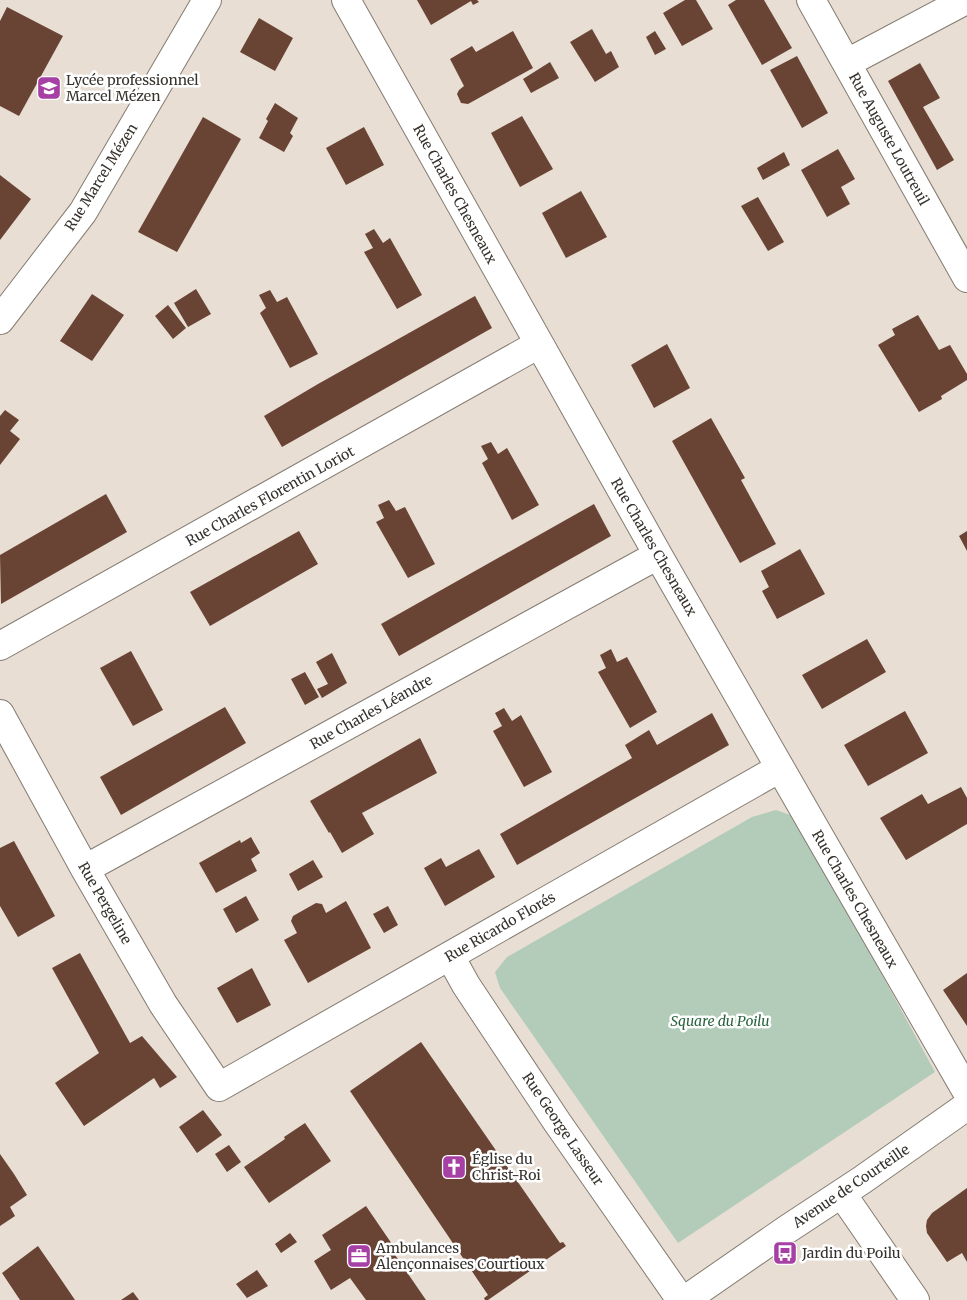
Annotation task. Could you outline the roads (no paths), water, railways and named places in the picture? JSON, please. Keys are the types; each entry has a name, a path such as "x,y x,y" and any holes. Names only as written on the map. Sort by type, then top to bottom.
{"street":[{"name":"Rue Marcel Mézen","path":"0,320 84,212 206,0"},
{"name":"Rue Charles Chesneaux","path":"346,0 658,555 967,1092"},
{"name":"Rue Auguste Loutreuil","path":"811,0 967,278"},
{"path":"847,63 966,0"},
{"name":"Rue Charles Florentin Loriot","path":"0,646 539,344"},
{"name":"Rue Charles Léandre","path":"86,869 658,555"},
{"name":"Rue Pergeline","path":"0,714 163,1004 219,1087"},
{"name":"Rue Ricardo Florés","path":"219,1087 780,768"},
{"name":"Rue George Lasseur","path":"450,956 466,985 557,1122 681,1300"},
{"name":"Avenue de Courteille","path":"685,1300 842,1194 967,1106"},
{"path":"842,1194 915,1300"}],"place":[{"name":"Lycée professionnel Marcel Mézen","path":"49,88"},
{"name":"Église du Christ-Roi","path":"454,1167"},
{"name":"Jardin du Poilu","path":"785,1253"},
{"name":"Ambulances Alençonnaises Courtioux","path":"359,1256"}],"park label":[{"name":"Square du Poilu","path":"720,1021"}]}
